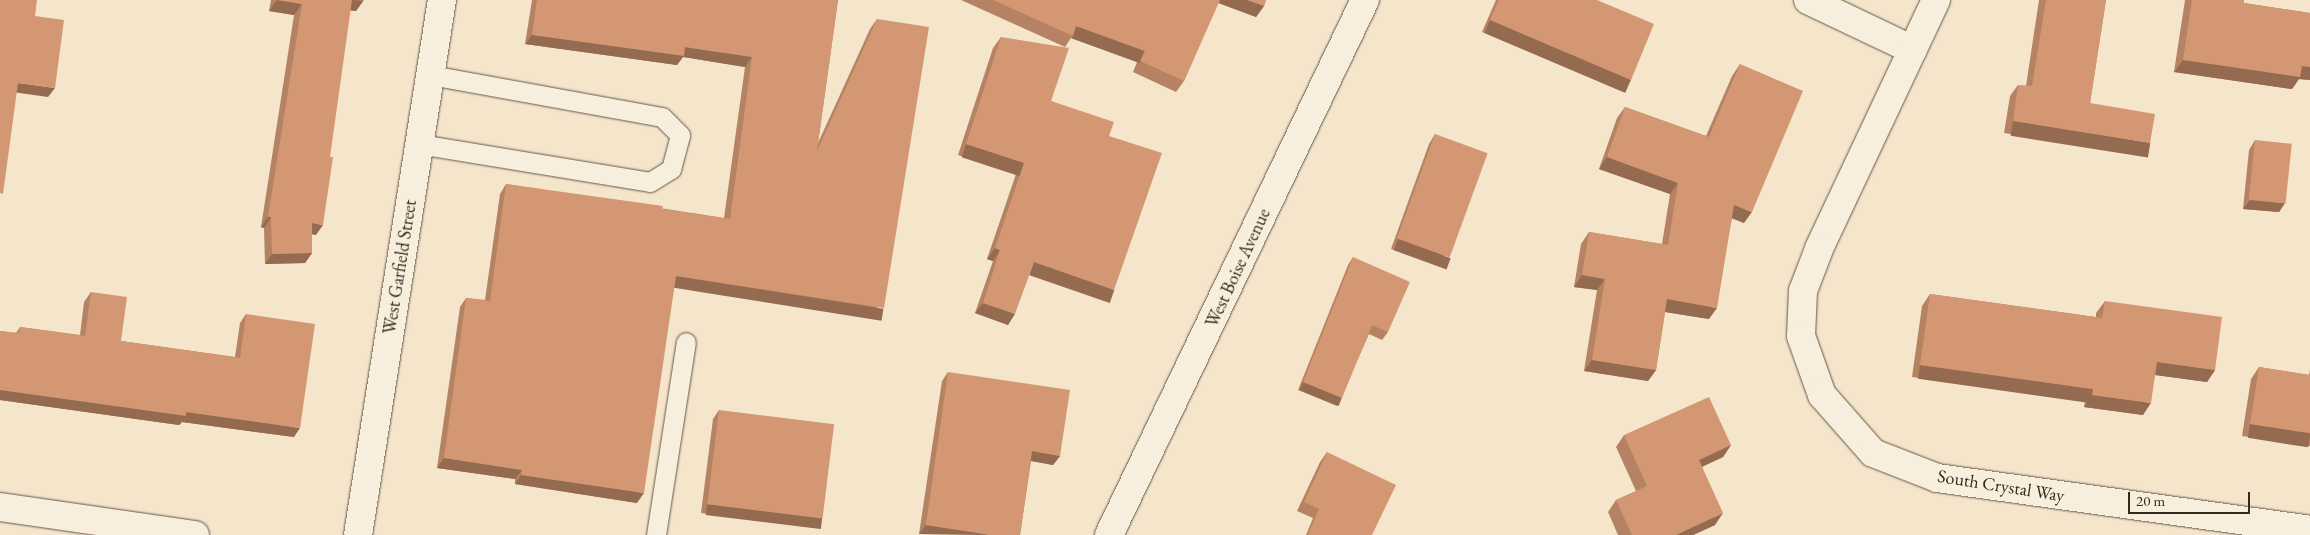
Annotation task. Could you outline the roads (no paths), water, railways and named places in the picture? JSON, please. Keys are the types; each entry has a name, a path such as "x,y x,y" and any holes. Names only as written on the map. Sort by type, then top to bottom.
{"street":[{"name":"West Garfield Street","path":"358,535 442,0"},
{"name":"West Boise Avenue","path":"1109,535 1365,0"},
{"path":"1808,0 1913,50"},
{"name":"South Crystal Way","path":"1936,0 1819,248 1803,292 1801,336 1822,395 1872,453 1937,478 2310,530"},
{"path":"0,507 195,535"}],"lane":[{"path":"419,144 650,182 671,170 680,135 662,117 430,75"},
{"path":"656,535 686,342"}]}
